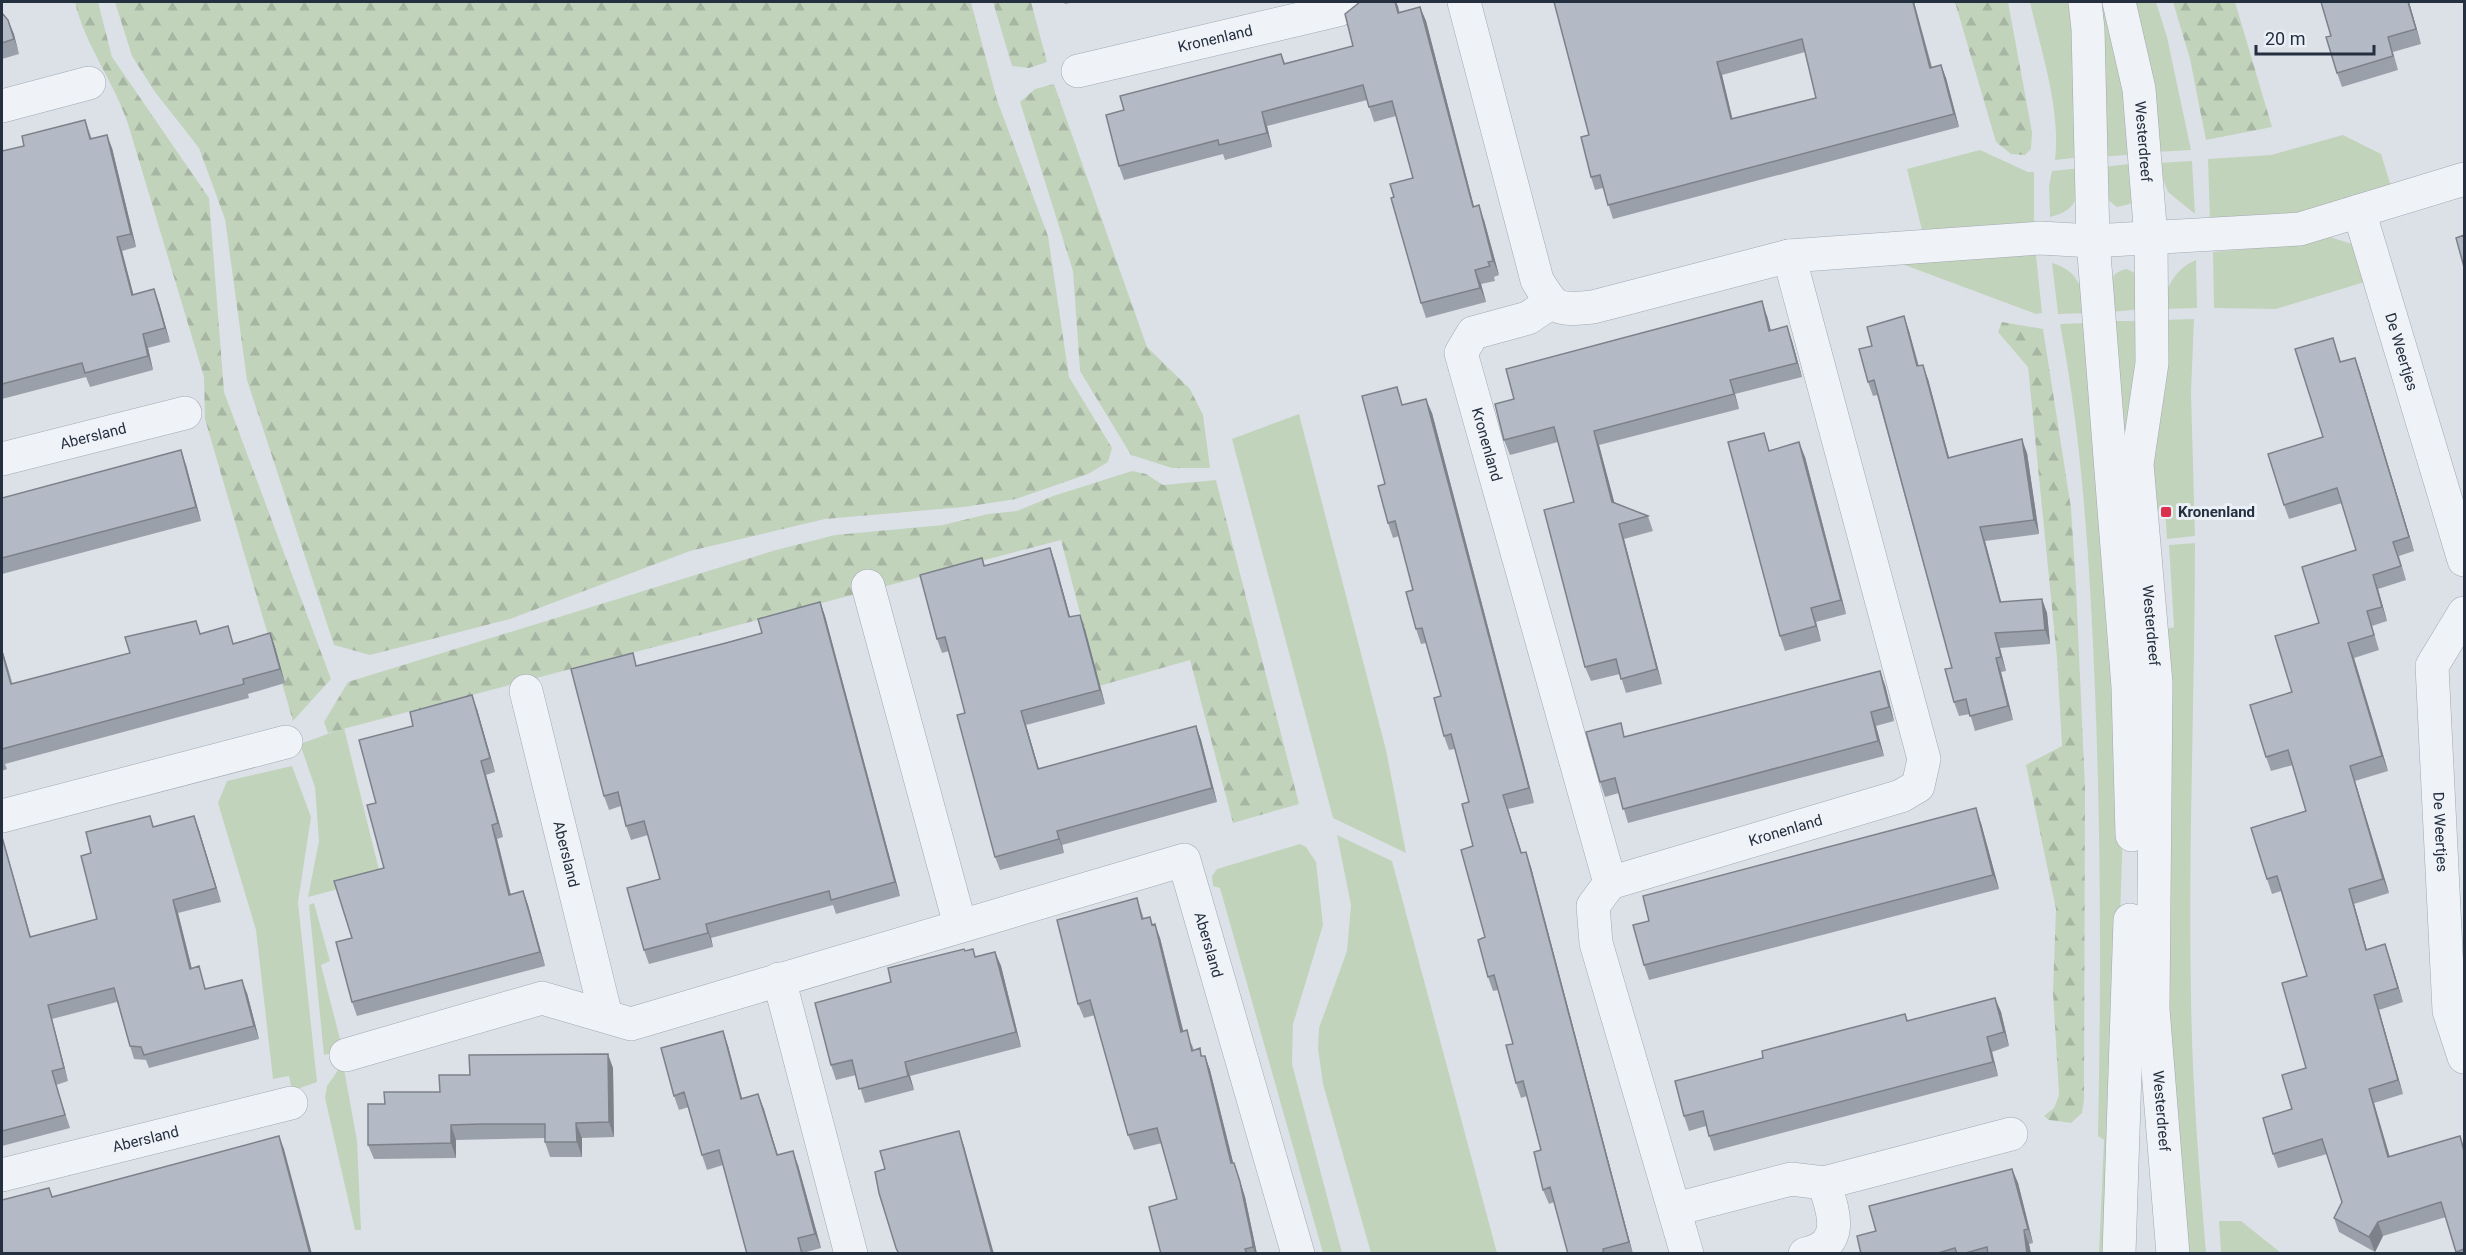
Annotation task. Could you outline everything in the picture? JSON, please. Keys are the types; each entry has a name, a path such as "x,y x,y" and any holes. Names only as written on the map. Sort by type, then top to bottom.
{"street":[{"name":"Kronenland","path":"1078,71 1338,10 1350,2"},
{"path":"1464,2 1537,280 1550,303 1567,309 1593,307 1789,256 2040,238 2093,241 2300,228 2464,179"},
{"name":"Westerdreef","path":"2085,2 2088,29 2093,241 2128,687 2132,820 2119,1254"},
{"name":"Westerdreef","path":"2119,2 2139,89 2151,238 2152,363 2137,464 2156,683 2153,1009 2174,1254"},
{"path":"2,106 89,83"},
{"name":"De Weertjes","path":"2359,212 2464,560"},
{"name":"Kronenland","path":"1550,303 1528,318 1473,333 1461,353 1610,883 1901,796 1918,786 1924,759 1789,256"},
{"name":"Abersland","path":"2,459 184,413"},
{"path":"868,586 960,925"},
{"name":"De Weertjes","path":"2464,613 2432,666 2449,1011 2464,1057"},
{"name":"Abersland","path":"526,691 606,1016"},
{"path":"2,816 286,742"},
{"name":"Abersland","path":"346,1055 542,998 631,1024 1184,860 1298,1254"},
{"path":"1610,883 1593,906 1596,943 1676,1209 1687,1254"},
{"path":"779,979 850,1254"},
{"name":"Abersland","path":"2,1175 291,1103"},
{"path":"1676,1209 1791,1179 1824,1183 2011,1134"},
{"path":"1805,1254 1812,1252 1830,1239 1836,1221 1824,1183"}],"green space":[{"path":"75,2 98,2 112,57 209,198 224,392 331,679 293,721 205,419 204,377 128,124 92,49"},
{"path":"115,2 971,2 997,100 1048,236 1069,377 1112,448 1108,462 1088,474 1016,499 964,507 825,519 690,551 510,619 370,655 334,645 247,380 225,219 199,148 155,92 132,56"},
{"path":"993,2 1031,2 1047,62 1029,68 1012,66"},
{"path":"1955,2 2008,2 2032,132 2031,149 2025,155 2011,154 1996,142"},
{"path":"2030,2 2077,2 2082,157 2055,160 2053,100"},
{"path":"2098,2 2109,2 2136,154 2102,157"},
{"path":"2130,2 2156,2 2167,37 2191,150 2155,152"},
{"path":"2173,2 2235,2 2272,127 2206,140 2190,59"},
{"path":"1054,84 1147,347 1190,389 1203,415 1210,468 1172,468 1131,455 1080,371 1073,271 1020,102 1035,89"},
{"path":"2343,135 2381,154 2391,186 2299,213 2210,221 2208,159 2271,155"},
{"path":"1980,150 2028,172 2034,172 2034,226 1922,230 1907,169"},
{"path":"2192,161 2195,214 2168,192 2157,163"},
{"path":"2137,163 2134,203 2117,207 2108,200 2103,167"},
{"path":"2082,168 2076,200 2067,210 2050,217 2049,186 2052,171"},
{"path":"2330,237 2352,244 2371,280 2276,309 2214,308 2213,252 2278,246"},
{"path":"2036,255 2042,313 2036,314 1894,261"},
{"path":"2196,260 2197,308 2164,309 2166,294 2172,280 2183,268"},
{"path":"2052,263 2068,270 2078,282 2088,313 2058,314"},
{"path":"2127,269 2140,276 2144,309 2110,312 2111,280 2114,275"},
{"path":"2194,319 2191,392 2195,536 2167,539 2165,510 2152,511 2149,462 2163,320"},
{"path":"2111,321 2144,321 2122,468"},
{"path":"2002,322 2043,329 2071,508 2085,788 2084,1100 2082,1113 2071,1123 2049,1120 2044,1116 2054,1108 2059,1095 2053,992 2056,909 2026,765 2062,746 2057,658 2028,367 1998,332"},
{"path":"2089,323 2123,827 2109,1253 2099,1253 2104,1140 2098,1136 2099,858 2091,599 2080,461 2060,324"},
{"path":"1299,414 1386,750 1406,853 1333,818 1232,439"},
{"path":"1132,471 1146,474 1163,485 1216,480 1299,804 1233,823 1190,660 1099,686 1061,540 328,733 324,722 348,682 776,550 835,535 943,525 988,514 1017,511 1053,496"},
{"path":"2195,543 2190,883 2191,996 2194,1093 2206,1253 2186,1253 2167,1019 2163,630 2174,627 2169,545"},
{"path":"344,728 381,878 308,897 319,841 315,787 300,744"},
{"path":"292,766 311,817 298,902 317,1082 292,1091 289,1076 273,1079 256,930 218,803 227,781"},
{"path":"1337,835 1392,861 1497,1253 1371,1253 1323,1084 1318,1049 1319,1028 1347,951 1351,905"},
{"path":"1300,844 1306,847 1316,862 1323,925 1293,1024 1292,1064 1342,1253 1323,1253 1220,888 1213,886 1212,876 1217,869"},
{"path":"314,903 330,961 321,965 343,1051 324,1055 309,905"},
{"path":"343,1063 357,1141 361,1230 355,1230 325,1098 327,1086"},
{"path":"2219,1221 2241,1221 2281,1253 2221,1253"}],"building":[{"path":"1360,2 1395,2 1398,13 1420,7 1473,207 1479,205 1493,261 1488,262 1490,266 1475,270 1480,288 1421,303 1391,198 1394,197 1390,184 1413,178 1392,101 1369,107 1363,85 1262,112 1267,133 1219,145 1218,140 1119,166 1106,115 1124,110 1120,96 1281,54 1284,64 1353,46 1345,14"},
{"path":"1554,2 1913,2 1930,68 1941,65 1954,114 1608,205 1600,175 1591,177 1581,137 1589,135","holes":["1802,39 1816,98 1731,119 1717,62"]},
{"path":"2321,2 2408,2 2416,29 2388,37 2393,56 2337,73 2326,37 2331,36"},
{"path":"2,13 8,20 14,39 2,43"},
{"path":"85,120 90,139 107,135 131,234 117,237 132,295 154,289 165,328 143,334 148,356 85,373 82,363 2,384 2,151 24,146 22,136"},
{"path":"2464,235 2464,267 2456,238"},
{"path":"1762,301 1769,331 1787,326 1797,363 1730,380 1734,394 1594,431 1612,502 1648,516 1619,524 1657,669 1621,679 1616,659 1585,667 1544,510 1574,502 1554,427 1504,440 1495,404 1514,399 1506,369"},
{"path":"1904,316 1917,366 1923,365 1948,458 2022,439 2034,520 1980,527 2000,602 2042,599 2045,630 1995,633 2001,657 1996,658 2008,706 1970,716 1966,699 1954,702 1945,669 1952,668 1874,380 1868,382 1859,349 1872,346 1867,327"},
{"path":"2333,338 2340,362 2355,358 2409,537 2393,542 2401,566 2373,575 2382,607 2367,611 2374,635 2348,643 2382,756 2350,766 2383,879 2349,889 2366,950 2385,944 2398,988 2374,995 2398,1080 2369,1089 2388,1157 2460,1136 2464,1151 2464,1249 2456,1252 2441,1202 2378,1222 2369,1237 2334,1218 2342,1202 2322,1139 2273,1154 2263,1118 2292,1109 2282,1075 2306,1068 2282,983 2307,976 2277,876 2267,879 2251,828 2306,811 2288,750 2266,757 2250,705 2292,692 2275,636 2319,623 2302,567 2356,550 2337,488 2284,505 2268,454 2323,437 2295,349"},
{"path":"1397,387 1402,405 1426,399 1529,788 1503,795 1521,853 1526,852 1629,1242 1603,1249 1604,1254 1568,1254 1550,1187 1543,1190 1534,1152 1541,1150 1523,1081 1516,1083 1506,1045 1513,1044 1494,975 1488,977 1478,940 1485,937 1461,850 1473,846 1462,804 1469,802 1451,734 1444,736 1434,698 1441,696 1422,628 1416,629 1406,592 1413,590 1395,521 1388,523 1378,486 1385,484 1362,396"},
{"path":"1764,433 1769,451 1799,442 1841,600 1811,608 1816,626 1780,636 1728,442"},
{"path":"181,450 196,507 2,558 2,498"},
{"path":"1050,548 1069,617 1080,615 1100,690 1021,711 1038,769 1196,726 1212,788 1057,831 1059,839 995,857 957,715 965,713 945,637 937,639 920,575 982,558 984,566"},
{"path":"820,602 895,882 831,900 829,891 706,924 708,933 644,950 627,888 660,879 644,821 626,826 618,792 604,796 571,669 633,653 636,666 726,643 762,633 758,619"},
{"path":"196,621 200,634 228,626 233,644 270,633 280,669 243,679 244,684 2,749 2,652 11,684 130,653 125,637"},
{"path":"1880,671 1889,707 1871,712 1878,741 1623,809 1615,778 1600,782 1586,732 1621,723 1624,737"},
{"path":"472,695 490,758 481,761 498,823 492,825 509,895 523,891 540,952 352,1002 336,942 352,938 334,881 384,868 367,805 376,803 359,740 413,726 410,712"},
{"path":"1976,808 1993,875 1644,965 1633,925 1649,921 1643,896"},
{"path":"150,816 153,827 194,816 216,888 173,900 190,969 199,966 205,989 242,980 254,1026 144,1055 141,1047 130,1046 114,988 48,1005 64,1068 52,1071 65,1115 2,1131 2,837 30,937 97,919 81,856 91,853 86,832"},
{"path":"1137,898 1142,919 1150,917 1152,925 1155,924 1181,1032 1187,1030 1192,1051 1200,1048 1201,1056 1205,1056 1231,1163 1234,1163 1240,1182 1253,1247 1245,1249 1247,1254 1161,1254 1149,1207 1177,1199 1157,1128 1128,1135 1090,1000 1078,1004 1057,920"},
{"path":"964,949 965,951 973,949 975,957 995,952 1016,1032 905,1062 908,1076 859,1089 852,1060 831,1065 815,1003 891,982 888,968"},
{"path":"1995,998 2004,1032 1987,1037 1993,1062 1709,1136 1703,1111 1684,1116 1675,1081 1763,1058 1762,1051 1905,1014 1907,1021"},
{"path":"723,1031 741,1099 758,1094 777,1155 793,1151 815,1234 798,1238 802,1254 747,1254 719,1150 702,1155 684,1092 674,1096 661,1048"},
{"path":"608,1054 609,1122 576,1123 577,1142 545,1142 545,1124 481,1124 451,1125 451,1143 368,1145 368,1104 385,1104 384,1092 440,1092 439,1075 470,1075 469,1055"},
{"path":"959,1131 992,1254 899,1254 879,1193 875,1172 885,1169 880,1151"},
{"path":"279,1136 310,1254 2,1254 2,1200 49,1188 52,1197"},
{"path":"2012,1169 2028,1229 2024,1230 2027,1254 1988,1254 1987,1247 1962,1254 1957,1254 1955,1248 1935,1254 1861,1254 1857,1236 1876,1231 1869,1206"}],"place":[{"name":"Kronenland","path":"2166,512"}]}
